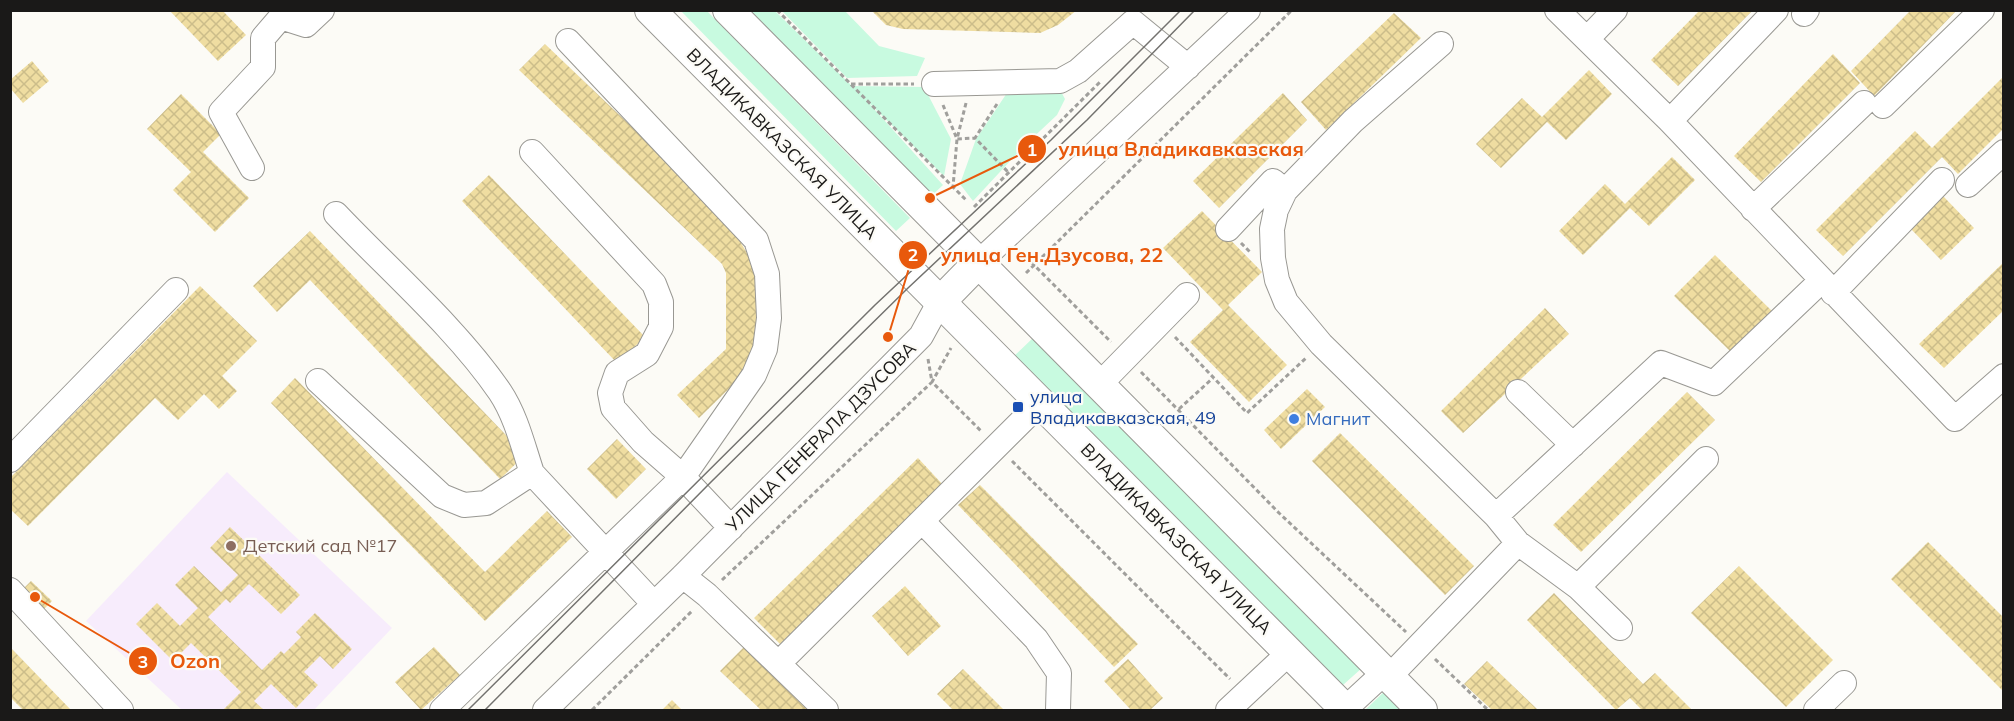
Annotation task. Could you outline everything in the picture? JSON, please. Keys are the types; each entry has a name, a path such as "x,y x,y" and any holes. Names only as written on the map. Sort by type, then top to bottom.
{"main road":[{"name":"ВЛАДИКАВКАЗСКАЯ УЛИЦА","path":"650,10 1345,710"},
{"path":"728,10 1422,711"},
{"name":"УЛИЦА ГЕНЕРАЛА ДЗУСОВА","path":"939,303 977,264"}],"street":[{"path":"252,168 220,112 263,67 263,38 278,14 306,25 322,10"},
{"name":"УЛИЦА ГЕНЕРАЛА ДЗУСОВА","path":"977,264 1248,10"},
{"path":"1557,10 1670,121 1955,419 2004,376"},
{"path":"1587,39 1615,10"},
{"path":"1670,121 1776,10"},
{"path":"1753,209 1982,10"},
{"path":"934,84 1060,81 1078,71 1133,22 1188,67"},
{"path":"442,711 683,477 754,375 765,349 769,318 767,274 756,240 568,41"},
{"path":"1441,44 1353,121 1285,191 1276,210 1272,229 1277,280 1286,302 1321,344 1496,516 1518,543 1578,587 1620,628"},
{"path":"532,152 654,284 661,302 661,327 647,354 617,373 610,393 613,408 625,424 683,477 731,528"},
{"path":"1968,185 2004,152"},
{"path":"1496,516 1661,363 1714,384 1827,287 1942,180"},
{"path":"1228,229 1274,181 1285,191"},
{"path":"336,214 462,345 500,393 510,410 532,473 654,604"},
{"path":"10,460 176,290"},
{"path":"1099,385 1187,295"},
{"name":"УЛИЦА ГЕНЕРАЛА ДЗУСОВА","path":"544,711 683,576 921,336 939,303"},
{"path":"318,381 442,496 464,505 486,503 532,473"},
{"path":"1518,392 1573,445"},
{"path":"779,663 1041,404"},
{"path":"1578,587 1706,459"},
{"path":"922,522 1036,639 1059,672 1058,711"},
{"path":"1345,710 1387,674 1518,543"},
{"path":"683,576 707,595 826,711"},
{"path":"10,590 121,711"},
{"path":"1228,711 1289,653"},
{"path":"1816,711 1844,683"}],"path":[{"path":"777,10 967,201"},
{"path":"1026,273 1292,10"},
{"path":"974,207 1107,75"},
{"path":"975,138 1011,83"},
{"path":"851,84 934,84 957,139"},
{"path":"953,187 957,139 972,84"},
{"path":"957,139 975,138 1009,173"},
{"path":"1026,257 1179,409 1279,513 1411,638"},
{"path":"1161,321 1247,413 1321,344"},
{"path":"721,582 932,382 952,346"},
{"path":"926,350 932,382 985,434"},
{"path":"1179,409 1214,377"},
{"path":"1007,455 1246,694"},
{"path":"592,711 696,607"},
{"path":"1427,652 1488,711"}],"shaded area":[{"name":"Детский сад №17","path":"227,472 392,628 314,710 182,710 86,621"}],"green space":[{"path":"681,11 707,11 910,218 896,231"},
{"path":"737,11 775,11 852,86 924,87 951,139 944,176 865,99 943,185 925,202"},
{"path":"782,11 845,11 879,46 925,58 917,76 847,78"},
{"path":"1058,86 1065,99 1057,115 1024,146 973,201 960,184 976,139 1009,90"},
{"path":"1034,337 1362,668 1343,685 1013,357"},
{"path":"1386,690 1406,710 1365,710"}],"building":[{"path":"169,10 222,10 246,35 218,61"},
{"path":"871,10 1077,10 1058,25 1040,33 903,29 886,25"},
{"path":"1700,10 1753,10 1678,86 1651,60"},
{"path":"1911,10 1957,10 1874,96 1851,71"},
{"path":"1394,13 1421,38 1326,130 1301,102"},
{"path":"545,44 747,237 741,243 759,273 757,343 747,371 699,418 677,395 726,349 726,273 722,264 519,70"},
{"path":"1833,54 1860,83 1761,182 1734,156"},
{"path":"32,61 49,81 23,103 10,88 10,80"},
{"path":"1589,70 1612,94 1566,140 1547,122 1501,168 1476,144 1522,98 1542,117"},
{"path":"2004,76 2004,128 1958,174 1942,157 1843,256 1816,230 1915,131 1932,148"},
{"path":"1283,93 1307,120 1219,208 1193,181"},
{"path":"181,94 221,134 203,152 249,198 215,232 173,190 191,172 147,129"},
{"path":"1672,157 1695,180 1649,226 1630,208 1583,255 1559,231 1605,184 1625,204"},
{"path":"489,175 645,337 617,363 462,201"},
{"path":"1943,196 1974,228 1941,260 1910,228"},
{"path":"1202,211 1262,272 1228,305 1287,365 1249,402 1190,342 1223,310 1163,248"},
{"path":"310,231 525,455 500,479 310,280 277,312 253,286"},
{"path":"1715,255 1774,313 1733,354 1674,296"},
{"path":"2004,262 2004,310 1944,368 1919,344"},
{"path":"200,286 257,341 222,376 237,391 219,409 204,394 178,420 155,398 28,526 10,509 10,478"},
{"path":"1545,308 1569,334 1463,433 1441,411"},
{"path":"295,378 485,572 547,511 572,537 485,621 271,403"},
{"name":"Магнит","path":"1307,389 1325,407 1281,449 1264,430"},
{"path":"1687,392 1715,420 1581,552 1553,525"},
{"path":"1340,433 1474,566 1445,595 1312,461"},
{"path":"617,439 646,469 616,499 587,469"},
{"path":"918,458 944,486 780,644 754,618"},
{"path":"980,485 1138,644 1114,667 958,505"},
{"path":"230,527 300,595 281,614 249,584 230,603 226,599 208,617 262,670 281,651 284,654 301,637 296,632 315,613 352,649 333,669 320,656 304,672 318,685 296,708 271,684 254,701 264,710 223,710 241,692 191,643 173,661 136,624 157,603 180,626 198,608 175,585 194,566 221,592 238,575 210,548"},
{"path":"1928,542 2004,618 2004,692 1891,579"},
{"path":"1739,566 1833,660 1786,707 1691,613"},
{"path":"31,581 52,601 42,611 22,590"},
{"path":"905,586 941,626 908,656 872,616"},
{"path":"1554,593 1643,684 1655,673 1692,710 1642,710 1630,698 1616,710 1527,620"},
{"path":"10,647 71,710 23,710 10,697"},
{"path":"434,647 460,675 421,710 395,682"},
{"path":"744,647 808,710 761,710 720,671"},
{"path":"1128,659 1163,698 1150,710 1131,710 1104,681"},
{"path":"1487,661 1538,710 1492,710 1464,684"},
{"path":"963,669 1004,710 953,710 937,694"},
{"path":"672,700 682,710 662,710"}],"tram line":[{"path":"468,710 875,305 1051,140 1181,10"},
{"path":"485,710 711,482 908,288 1087,120 1195,10"}],"place":[{"name":"улица Владикавказская","path":"930,198"},
{"name":"улица Ген.Дзусова, 22","path":"888,337"},
{"name":"улица Владикавказская, 49","path":"1018,407"},
{"name":"Магнит","path":"1294,419"},
{"name":"Детский сад №17","path":"231,546"},
{"name":"Ozon","path":"35,597"}]}
